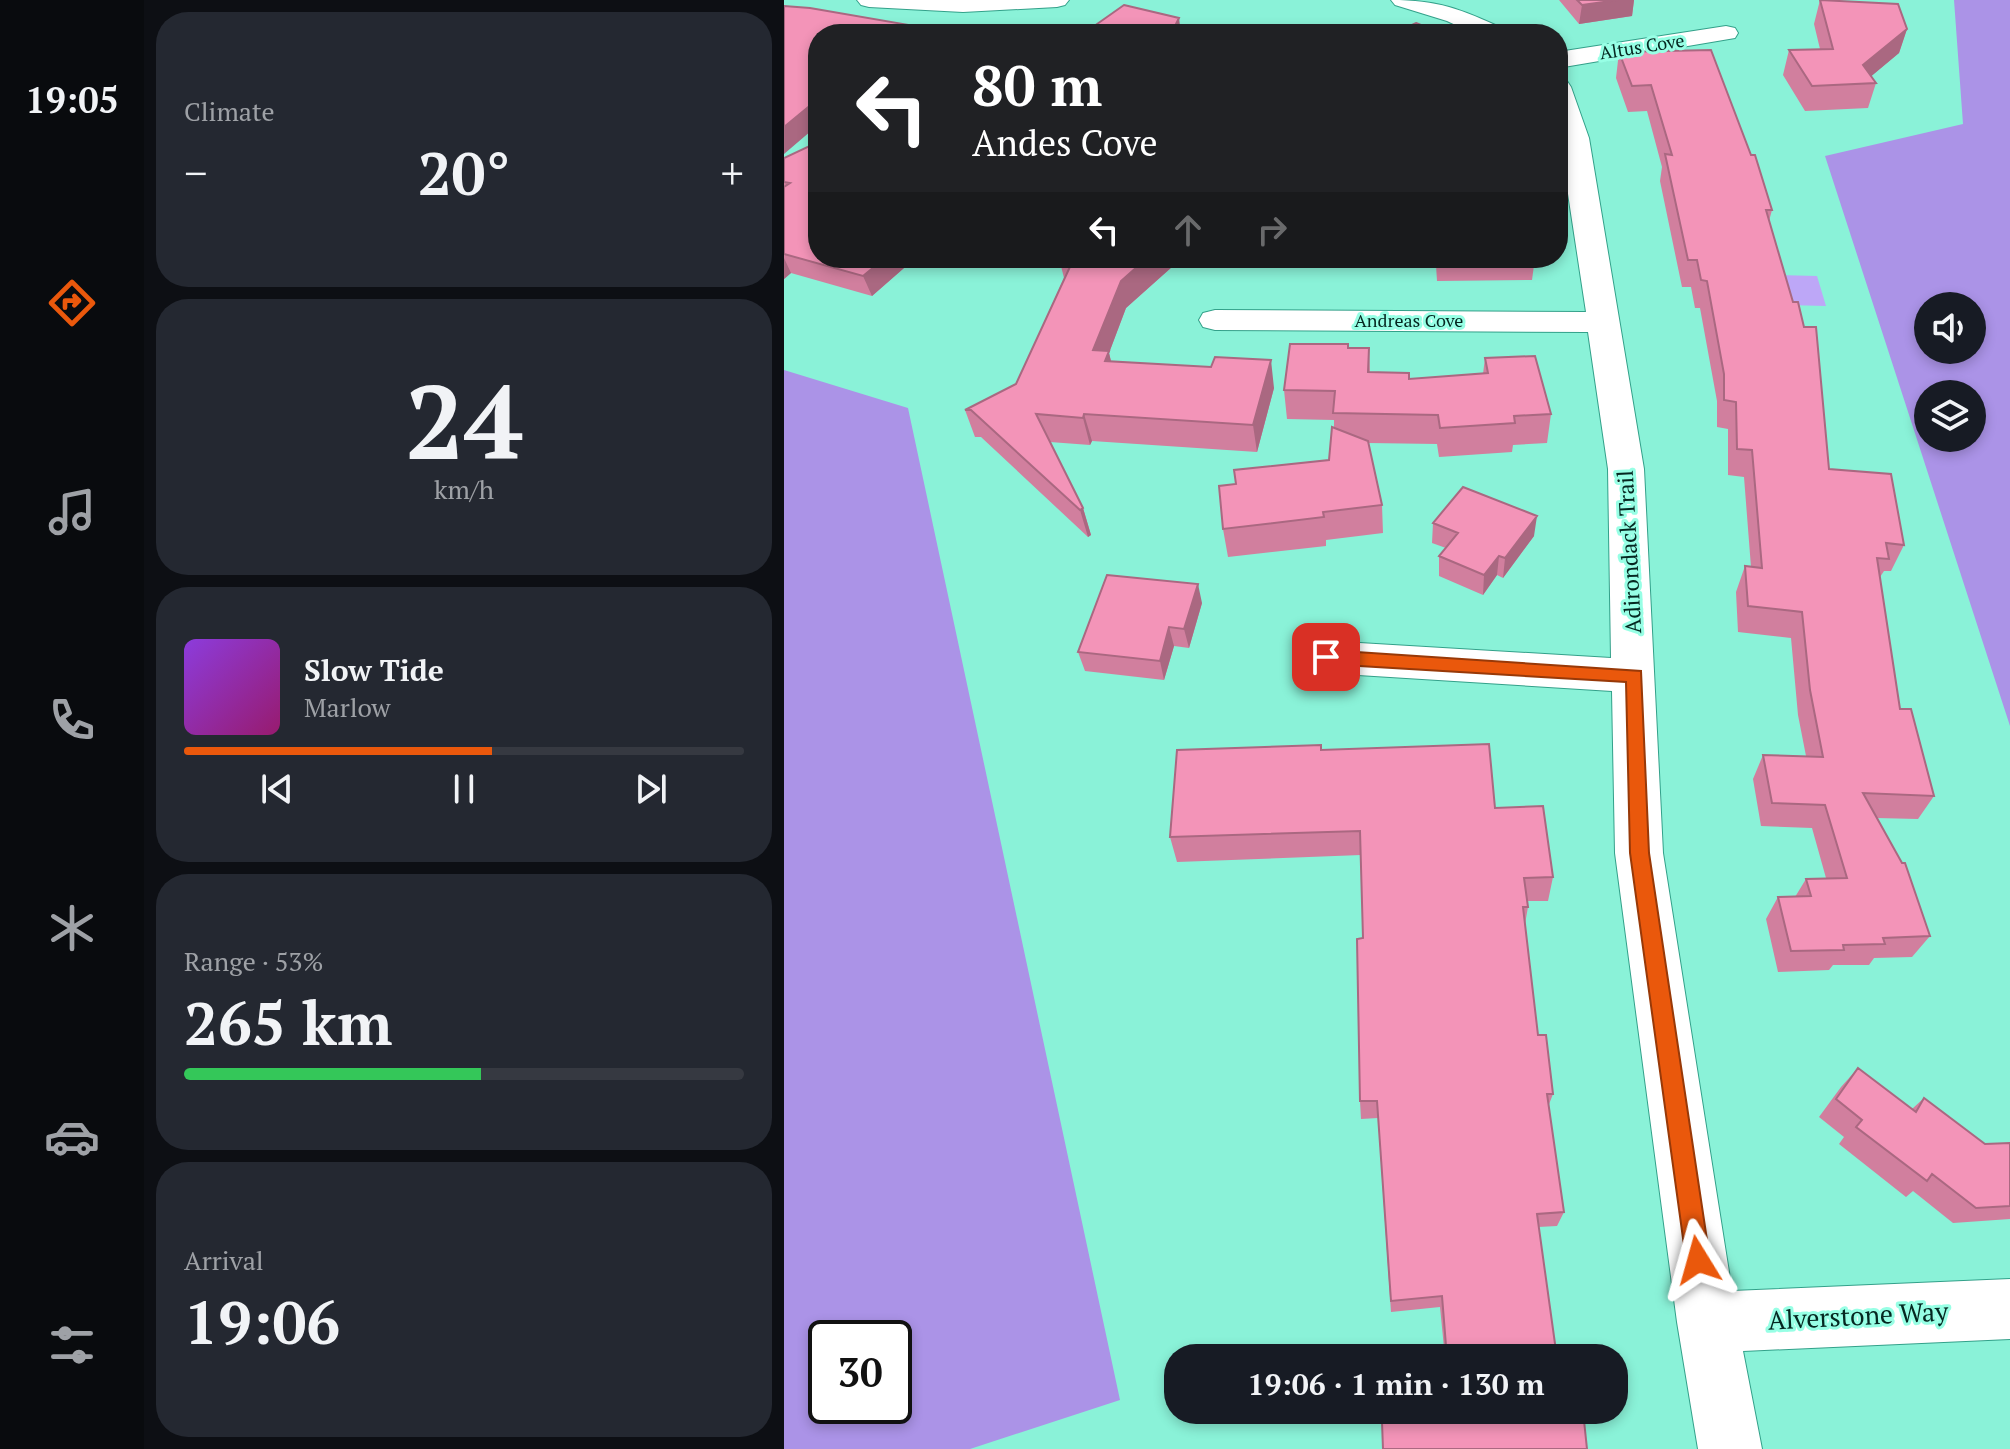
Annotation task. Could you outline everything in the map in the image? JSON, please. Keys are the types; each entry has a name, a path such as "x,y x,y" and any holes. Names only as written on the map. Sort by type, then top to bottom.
{"street":[{"path":"872,0 921,7 961,7 1057,0"},
{"path":"1403,0 1473,24"},
{"name":"Altus Cove","path":"1568,58 1726,33"},
{"name":"Adirondack Trail","path":"1568,117 1575,138 1626,469 1639,853 1707,1322 1730,1449"},
{"name":"Andreas Cove","path":"1215,320 1603,322"},
{"path":"1326,657 1635,676"},
{"name":"Alverstone Way","path":"1707,1322 2010,1309"}],"shaded area":[{"path":"1954,0 2010,0 2010,726 1921,452 1986,452 1986,380 1914,380 1914,430 1825,156 1963,124"},
{"path":"1778,275 1817,276 1826,306 1786,305"},
{"path":"784,370 908,408 1120,1400 970,1449 784,1449"}],"building":[{"path":"1577,0 1618,0 1582,5"},
{"path":"1820,0 1898,4 1907,29 1863,65 1876,83 1812,86 1789,50 1833,49"},
{"path":"1124,5 1179,18 1176,24 1097,24"},
{"path":"784,6 903,24 808,24 808,107 784,127"},
{"path":"1711,50 1751,155 1755,155 1772,210 1766,210 1793,302 1798,302 1804,327 1816,327 1829,469 1891,474 1904,545 1886,543 1889,559 1877,558 1900,709 1911,709 1934,796 1863,793 1902,863 1905,863 1930,936 1883,938 1885,944 1843,945 1844,950 1791,951 1778,897 1811,896 1806,879 1847,878 1825,805 1772,803 1763,755 1823,757 1810,690 1802,612 1748,606 1745,566 1762,568 1752,450 1737,449 1736,402 1724,400 1724,374 1707,281 1701,280 1697,260 1688,260 1665,154 1672,155 1651,85 1632,86 1619,52"},
{"path":"808,147 808,261 784,254 784,187 790,183 784,182 784,158"},
{"path":"834,268 873,268 863,276"},
{"path":"1069,268 1136,268 1121,281 1093,350 1109,351 1105,361 1211,367 1215,357 1271,360 1253,425 1084,414 1083,418 1036,414 1083,508 1080,510 971,410 965,410 1016,384"},
{"path":"1290,344 1348,344 1348,348 1369,348 1368,372 1409,373 1409,379 1488,373 1485,358 1535,356 1551,414 1514,416 1515,423 1440,428 1438,415 1333,413 1335,391 1284,390"},
{"path":"1332,427 1368,441 1382,505 1323,512 1324,517 1223,529 1219,486 1236,484 1234,470 1329,460"},
{"path":"1463,487 1537,516 1505,558 1499,556 1484,575 1439,556 1458,533 1433,523"},
{"path":"1107,575 1198,584 1184,629 1169,627 1160,661 1078,652"},
{"path":"1489,744 1495,808 1543,806 1553,877 1524,878 1528,907 1523,907 1538,1035 1546,1035 1553,1094 1547,1094 1564,1212 1537,1214 1555,1344 1446,1344 1442,1296 1391,1301 1377,1101 1360,1101 1357,939 1363,938 1360,831 1170,837 1177,750 1321,745 1321,750"},
{"path":"1858,1068 1916,1112 1924,1098 1985,1144 2010,1143 2010,1206 1976,1208 1932,1174 1927,1181 1856,1127 1862,1120 1836,1099"},
{"path":"1382,1424 1584,1424 1587,1449 1383,1449"}],"route":[{"path":"1326,657 1635,676 1639,853 1698,1260"}]}
